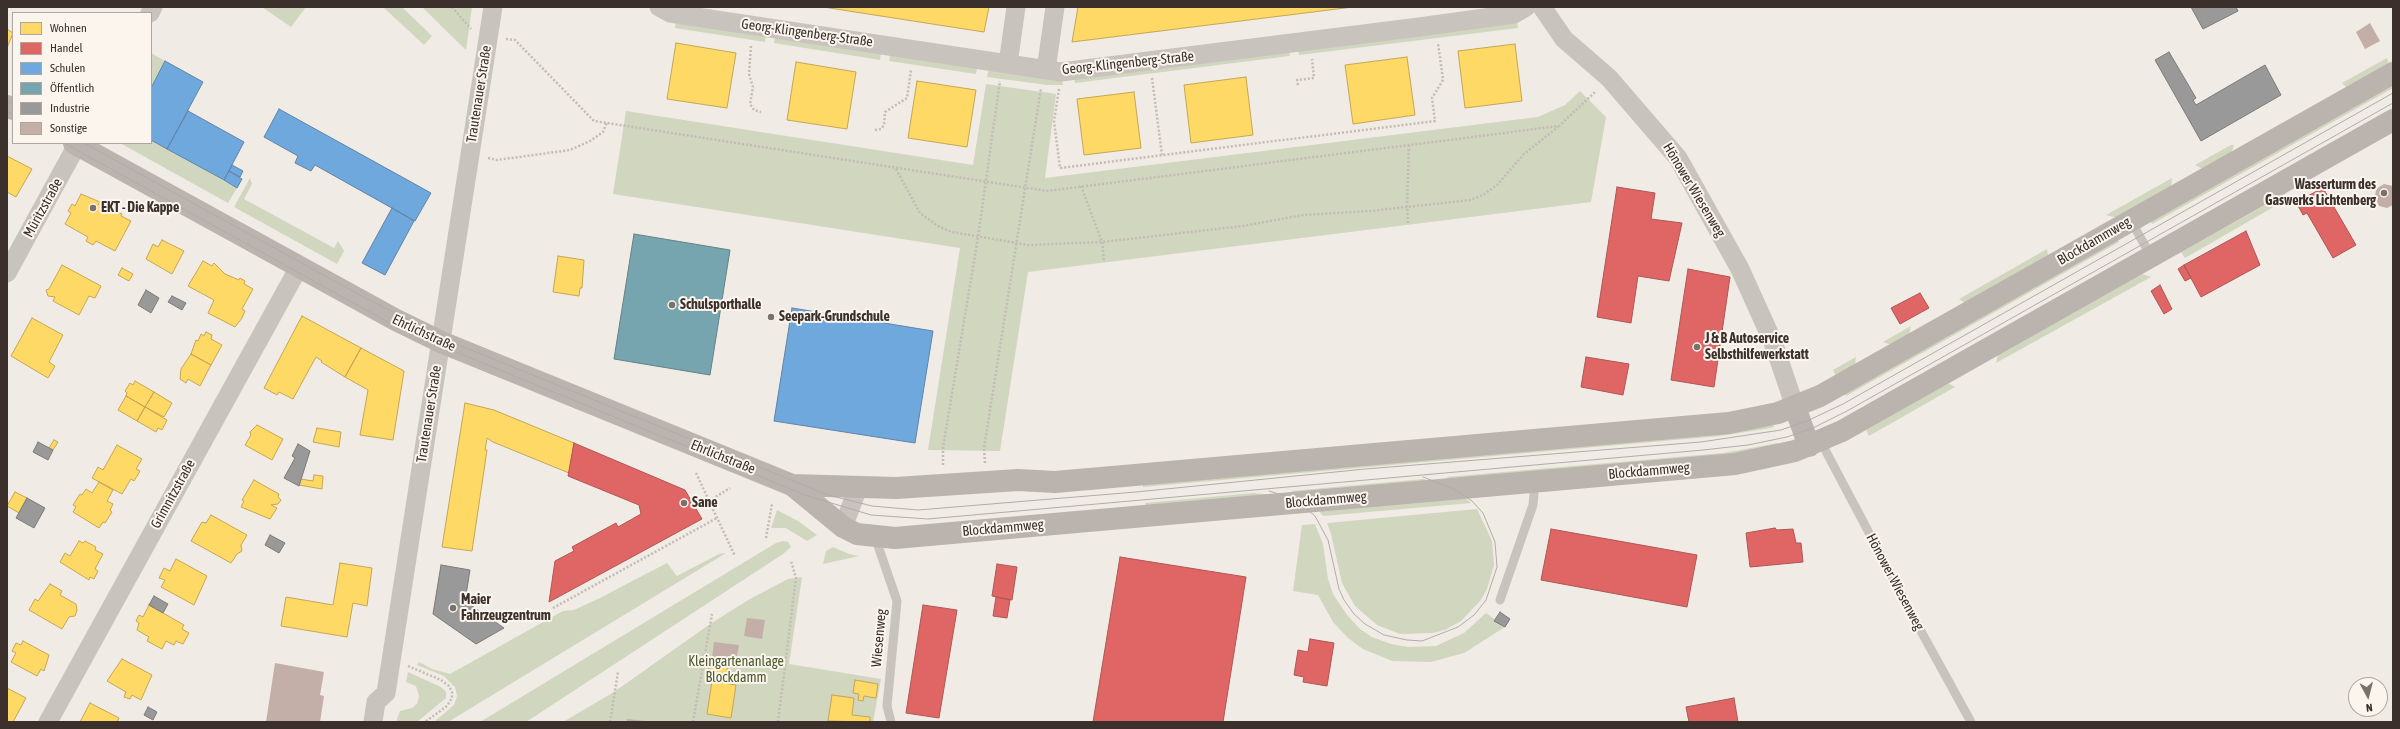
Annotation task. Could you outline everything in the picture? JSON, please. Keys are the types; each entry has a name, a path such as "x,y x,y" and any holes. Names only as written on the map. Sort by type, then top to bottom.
{"street":[{"name":"Trautenauer Straße","path":"373,722 376,702 386,693 390,659 493,7"},
{"name":"Georg-Klingenberg-Straße","path":"659,7 670,12 1061,72 1514,14 1526,7"},
{"path":"1008,64 1016,7"},
{"path":"1046,70 1055,7"},
{"name":"Hönower Wiesenweg","path":"1542,7 1564,39 1609,78 1667,143 1698,192 1740,270 1773,342 1795,407"},
{"name":"Blockdammweg","path":"792,484 858,488 896,488 1018,480 1055,482 1721,423 1759,418 1795,407 1820,396 2393,73"},
{"name":"Blockdammweg","path":"792,484 843,527 857,534 875,537 903,537 1735,464 1763,459 1815,444 2393,120"},
{"name":"Ehrlichstraße","path":"77,144 396,320 441,342 792,484"},
{"name":"Müritzstraße","path":"7,273 77,144"},
{"name":"Grimnitzstraße","path":"48,722 299,266"},
{"path":"1795,407 1815,444"},
{"path":"843,527 858,488"}],"lane":[{"path":"2131,221 2151,256"},
{"name":"Hönower Wiesenweg","path":"1815,444 1972,722"},
{"path":"1500,600 1533,505 1535,481"},
{"name":"Wiesenweg","path":"875,537 897,601 887,706 891,722"}],"path":[{"path":"452,7 472,30 476,32"},
{"path":"501,38 515,40 594,121 896,169 1047,191 1559,126"},
{"path":"1059,89 1054,121 1060,168 1435,121 1432,98 1443,80 1438,42"},
{"path":"751,46 748,74 753,87 750,104 754,110 761,112"},
{"path":"1298,86 1297,80 1314,78 1312,58"},
{"path":"875,130 881,129 884,125 885,112 907,98 911,70"},
{"path":"896,169 920,213 929,221 952,232 1016,243 1102,242 1243,226 1303,215 1448,204 1470,200 1483,195 1497,185 1524,154 1559,126 1609,78"},
{"path":"943,469 942,448 978,237 1000,81"},
{"path":"1152,84 1162,155"},
{"path":"985,468 984,448 1040,88"},
{"path":"484,157 497,160 570,150 590,141 603,132 607,122"},
{"path":"1408,224 1406,206 1409,145"},
{"path":"1081,186 1102,242 1104,261"},
{"path":"696,473 735,556"},
{"path":"709,501 730,488"},
{"path":"766,538 772,504"},
{"path":"553,608 717,518"},
{"path":"778,722 796,578 791,561"},
{"path":"693,722 712,614"},
{"path":"390,659 441,680 449,686 453,695 451,701 425,722"},
{"path":"610,722 618,672"}],"green space":[{"path":"262,7 306,7 291,27"},
{"path":"383,7 402,7 432,36 424,45"},
{"path":"422,7 472,7 466,50"},
{"path":"676,21 766,35 765,42 675,28"},
{"path":"1517,22 1518,28 1299,55 1298,49"},
{"path":"775,36 881,53 880,60 774,43"},
{"path":"1289,50 1290,56 1075,83 1074,77"},
{"path":"152,54 165,61 152,86"},
{"path":"890,55 977,68 976,74 889,61"},
{"path":"2387,58 2389,65 2347,88 2342,83"},
{"path":"989,69 1062,78 1063,85 1047,85 987,77"},
{"path":"2393,80 2393,88 2152,224 2150,219"},
{"path":"986,84 1056,94 1045,178 1538,117 1565,105 1580,91 1606,117 1591,202 1028,272 1000,451 928,450 960,248 613,194 626,111 973,165"},
{"path":"152,141 237,188 228,203 122,144 152,144"},
{"path":"2231,145 2234,145 2231,154 2203,169 2195,165"},
{"path":"250,178 252,184 244,199 334,248 338,241 344,251 337,264 234,207"},
{"path":"2172,178 2171,187 2117,218 2106,215"},
{"path":"2269,203 2277,205 2185,258 2181,252"},
{"path":"2117,238 2119,242 1846,396 1842,389"},
{"path":"2047,249 2048,256 1965,303 1959,299"},
{"path":"2142,274 2151,277 1996,363 1998,355"},
{"path":"1911,326 1909,335 1891,345 1883,342"},
{"path":"1856,357 1855,365 1836,376 1833,370"},
{"path":"1948,383 1955,387 1869,436 1866,430"},
{"path":"1772,424 1774,427 1720,436 1143,487 1143,479"},
{"path":"1778,443 1775,451 1453,480 1446,477 1723,453"},
{"path":"1423,479 1438,483 1302,497 1291,491"},
{"path":"1253,493 1275,495 1146,510 1145,503"},
{"path":"1465,498 1471,503 1323,516 1319,511"},
{"path":"1477,509 1492,541 1494,565 1487,589 1481,600 1461,621 1445,630 1433,633 1400,634 1377,625 1355,606 1342,583 1331,534 1327,523"},
{"path":"777,510 798,521 817,535 807,541 786,528 771,528"},
{"path":"1315,524 1323,544 1328,579 1333,594 1347,615 1360,629 1372,637 1391,644 1408,647 1436,646 1464,633 1486,613 1505,627 1464,653 1431,662 1392,661 1363,649 1348,638 1333,622 1318,595 1293,591 1302,525"},
{"path":"783,541 788,542 791,547 783,554 526,722 480,722 776,543"},
{"path":"833,547 849,554 859,556 823,564 826,551"},
{"path":"726,553 448,722 434,722 454,705 457,696 455,687 444,676 417,665 419,662 432,669 450,674 563,611 574,610 600,598 667,563 677,576 719,554"},
{"name":"Kleingartenanlage Blockdamm","path":"802,577 789,664 881,679 873,722 563,722 614,692 710,624 750,599 788,579"},
{"path":"408,672 441,687 446,692 446,698 417,722 396,722 400,711 412,708 417,704 419,696 416,686 406,682"}],"building: Wohnen":[{"path":"823,7 989,7 984,32"},
{"path":"1078,7 1353,7 1072,42"},
{"path":"7,29 12,32 12,36 7,48"},
{"path":"676,43 736,53 727,108 667,99"},
{"path":"1515,44 1522,101 1465,108 1458,51"},
{"path":"1407,57 1415,115 1353,124 1345,65"},
{"path":"796,62 856,72 847,129 787,120"},
{"path":"1246,77 1253,135 1191,143 1184,85"},
{"path":"917,81 976,90 967,147 908,138"},
{"path":"1134,92 1141,148 1084,155 1077,99"},
{"path":"7,156 32,169 16,197 7,192"},
{"path":"81,194 100,202 98,204 114,212 115,211 122,214 121,216 131,221 115,251 96,241 93,245 86,241 88,237 65,224 71,213 68,211 72,204 75,206"},
{"path":"162,240 184,251 172,274 146,259 153,244 158,247"},
{"path":"558,256 584,260 582,288 580,288 579,296 553,292"},
{"path":"203,261 212,266 214,263 225,274 239,280 240,278 245,281 244,284 253,289 242,309 245,311 242,318 235,327 208,313 214,300 188,286"},
{"path":"62,265 101,286 95,298 89,296 79,315 53,301 55,297 48,296 46,290 49,289"},
{"path":"122,268 133,274 129,281 118,275"},
{"path":"302,316 361,348 345,377 321,362 322,361 316,357 293,399 279,392 277,395 264,388"},
{"path":"32,318 63,335 49,362 55,366 48,378 11,356"},
{"path":"206,332 212,335 211,339 222,345 211,365 191,354 196,340 198,341 201,334 204,336"},
{"path":"361,348 404,371 393,440 360,435 368,390 345,377"},
{"path":"191,354 211,365 200,386 188,379 186,383 180,379 181,369"},
{"path":"135,381 154,392 145,407 126,396 127,393 125,391 130,383 133,385"},
{"path":"154,392 172,403 164,417 145,407"},
{"path":"126,396 145,407 137,421 118,410"},
{"path":"465,403 494,410 574,443 569,473 493,442 487,438 485,450 487,450 472,551 442,547"},
{"path":"145,407 167,420 162,430 158,428 156,432 137,421"},
{"path":"257,425 283,439 272,460 245,445 251,435 250,432"},
{"path":"317,428 341,432 339,447 313,442"},
{"path":"54,440 58,442 53,450 49,448"},
{"path":"117,445 142,459 136,469 140,471 134,481 131,479 122,494 92,478 98,467 103,470"},
{"path":"314,475 323,476 322,489 299,485 301,479 313,481"},
{"path":"254,480 279,494 278,497 281,500 278,504 271,505 277,508 270,519 241,507 244,501 242,500"},
{"path":"99,482 113,490 107,501 113,504 110,510 112,512 105,523 103,522 99,528 73,512 76,507 73,505 80,494 82,495 86,489 92,493"},
{"path":"15,492 27,498 19,513 7,506"},
{"path":"211,515 247,535 241,545 242,551 237,554 231,563 191,541 202,522 206,523"},
{"path":"79,541 83,543 85,541 96,547 95,550 103,554 95,569 98,571 94,579 90,577 89,580 60,562 65,553 70,556"},
{"path":"176,559 207,576 194,605 161,587 165,580 159,578 164,568 170,571"},
{"path":"340,563 372,568 367,606 353,603 347,637 281,626 286,597 333,605"},
{"path":"50,584 62,591 60,595 76,604 77,610 75,616 69,617 62,629 29,610 35,599 38,601"},
{"path":"149,605 184,625 182,629 189,633 183,644 176,641 174,645 166,641 162,649 147,641 149,637 137,630 139,623 136,621 139,615 143,617"},
{"path":"23,641 49,655 44,671 41,669 37,676 11,662 16,653 12,651 16,643 21,645"},
{"path":"122,659 152,675 141,700 132,695 130,699 124,697 126,692 107,681"},
{"path":"709,661 728,664 726,676 708,674"},
{"path":"855,680 878,684 876,698 864,696 863,701 858,700 859,694 853,693"},
{"path":"712,681 736,685 731,718 707,714"},
{"path":"7,688 26,698 13,722 7,722"},
{"path":"832,695 854,698 852,715 870,717 870,722 828,721"},
{"path":"90,703 119,718 117,722 80,722"}],"building: Handel":[{"path":"1617,187 1655,193 1651,219 1682,223 1669,281 1638,276 1631,323 1597,317"},
{"path":"2323,188 2356,245 2333,258 2307,213 2303,215 2296,202"},
{"path":"2246,231 2260,265 2201,297 2184,265"},
{"path":"2184,265 2191,278 2185,281 2178,269"},
{"path":"1688,269 1730,277 1714,387 1671,380"},
{"path":"2160,285 2172,309 2164,314 2151,291"},
{"path":"1920,293 1929,308 1900,324 1891,308"},
{"path":"1586,357 1629,364 1623,395 1581,387"},
{"path":"574,443 685,490 702,519 549,602 555,561 574,551 572,547 616,523 618,527 641,514 639,505 568,476"},
{"path":"1775,528 1777,530 1793,529 1796,543 1801,543 1803,562 1750,567 1746,533"},
{"path":"1551,529 1697,555 1687,607 1541,580"},
{"path":"1120,557 1246,577 1223,722 1093,722"},
{"path":"997,564 1017,567 1012,600 992,596"},
{"path":"996,597 1010,600 1007,618 993,616"},
{"path":"923,605 957,610 939,718 906,713"},
{"path":"1310,639 1334,643 1327,686 1303,682 1304,677 1294,675 1298,650 1308,652"},
{"path":"1734,698 1738,722 1689,722 1686,707"}],"building: Schulen":[{"path":"165,61 203,82 167,149 152,141 152,86"},
{"path":"279,109 431,193 415,221 315,165 311,171 295,163 298,156 264,137"},
{"path":"188,111 244,142 224,180 167,149"},
{"path":"232,165 243,171 240,177 229,171"},
{"path":"229,171 242,179 237,188 224,180"},
{"path":"392,208 414,221 385,275 362,263"},
{"path":"792,308 933,331 915,443 774,421"}],"building: Öffentlich":[{"name":"Schulsporthalle","path":"634,234 730,250 710,375 614,359"}],"building: Industrie":[{"path":"2191,7 2236,7 2238,11 2203,29"},
{"path":"2169,52 2196,98 2193,100 2196,105 2265,65 2281,95 2201,141 2155,60"},
{"path":"146,290 159,298 151,313 138,305"},
{"path":"172,296 186,303 182,310 168,302"},
{"path":"38,442 53,450 48,460 33,452"},
{"path":"298,444 310,451 299,486 284,478 295,458 292,456"},
{"path":"27,498 45,508 34,528 16,518"},
{"path":"270,535 285,543 279,553 265,545"},
{"path":"441,565 470,570 465,601 504,628 476,644 433,614"},
{"path":"154,596 168,604 163,613 149,605"},
{"path":"1500,612 1510,619 1505,627 1494,621"},
{"path":"148,707 157,712 153,720 144,715"}],"building: Sonstige":[{"path":"2370,23 2380,41 2365,49 2356,32"},
{"name":"Wasserturm des Gaswerks Lichtenberg","path":"2384,184 2393,186 2393,205 2387,208 2379,206 2375,197 2376,189"},
{"path":"747,618 765,620 762,639 744,636"},
{"path":"714,642 739,645 736,662 712,658"},
{"path":"275,663 324,672 320,695 324,696 320,722 266,722"},
{"path":"627,719 645,721 645,722 627,722"}],"tram line":[{"path":"86,144 347,288 444,339 828,495 872,506 918,510 1136,492 1365,469 1701,442 1781,430 1807,421 1843,404 2393,93"},
{"path":"7,101 12,104"},
{"path":"66,144 386,321 424,339 805,495 871,515 928,519 1703,450 1748,445 1787,437 1813,428 1847,411 2393,103"},
{"path":"7,111 12,114"},
{"path":"1269,491 1295,499 1315,516 1328,540 1339,589 1344,600 1354,614 1365,624 1384,635 1407,640 1422,641 1458,627 1474,615 1486,600 1497,567 1495,542 1483,513 1472,501 1454,489 1423,477"}],"place":[{"name":"Wasserturm des Gaswerks Lichtenberg","path":"2384,193"},
{"name":"EKT - Die Kappe","path":"93,208"},
{"name":"Schulsporthalle","path":"672,305"},
{"name":"Seepark-Grundschule","path":"771,317"},
{"name":"J & B Autoservice Selbsthilfewerkstatt","path":"1697,347"},
{"name":"Sane","path":"684,503"},
{"name":"Maier Fahrzeugzentrum","path":"453,608"}]}
